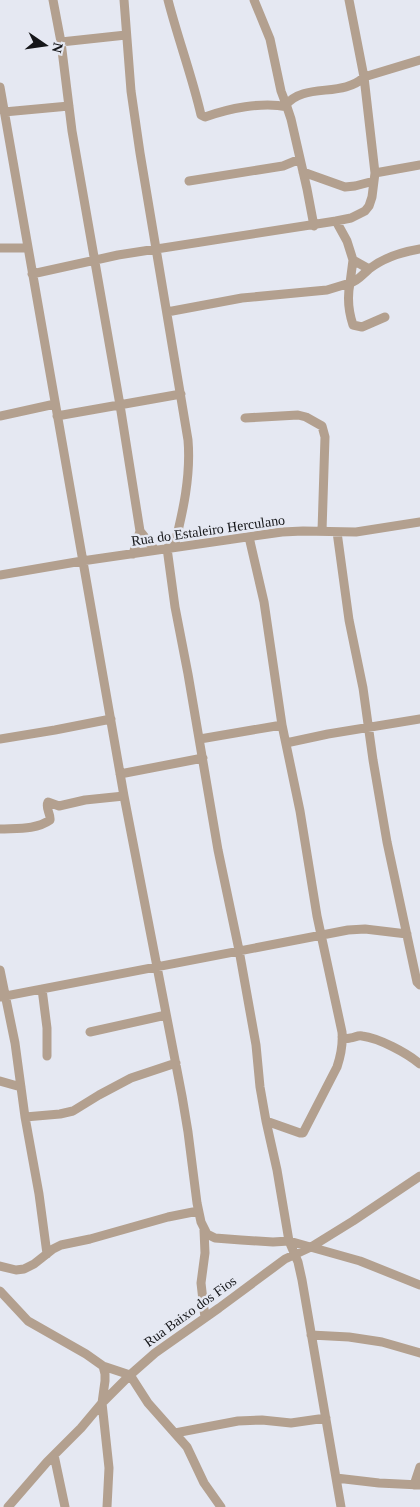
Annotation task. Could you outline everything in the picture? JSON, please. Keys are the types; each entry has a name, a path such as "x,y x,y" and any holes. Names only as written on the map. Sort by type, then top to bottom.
{"street":[{"path":"53,0 62,42 69,106 140,532 133,554"},
{"path":"124,0 131,91 190,458 181,519 170,548 174,607 256,1045 266,1122 277,1170 289,1241 295,1254 302,1280 341,1507"},
{"path":"168,0 201,115 204,117 240,109 288,102 346,86 358,82 364,77 420,60"},
{"path":"254,0 273,47 282,91 288,102 311,204 314,226"},
{"path":"32,274 94,260 314,226 350,218 366,211 372,198 374,177 364,77 352,1"},
{"path":"62,42 126,35"},
{"path":"1,93 120,774 188,1132 198,1211 204,1230 205,1253 201,1283 206,1318"},
{"path":"4,112 69,106"},
{"path":"189,182 283,166 300,159"},
{"path":"303,172 345,187 420,165"},
{"path":"336,221 347,241 353,260 347,298 353,325 362,327 385,317"},
{"path":"0,248 27,248"},
{"path":"167,312 242,298 327,290 358,280 369,269 389,258 420,249"},
{"path":"353,260 369,269"},
{"path":"57,416 181,394"},
{"path":"0,416 55,404"},
{"path":"245,418 298,415 306,417 322,426 325,437 322,531"},
{"name":"Rua do Estaleiro Herculano","path":"0,575 282,532 356,532 420,524"},
{"path":"140,532 155,550"},
{"path":"337,532 349,620 363,688 387,842 417,982 420,985"},
{"path":"249,537 264,602 282,725 342,1037 341,1057 337,1067 303,1132 300,1133 266,1122"},
{"path":"0,739 111,719"},
{"path":"286,743 368,726 420,719"},
{"path":"200,739 282,725"},
{"path":"120,774 203,758"},
{"path":"0,829 28,827 46,823 51,817 47,807 48,802 59,806 85,800 124,796"},
{"path":"3,996 321,934 356,929 407,934"},
{"path":"0,970 3,996 16,1043 25,1118 39,1194 47,1254"},
{"path":"42,989 47,1028 47,1056"},
{"path":"90,1032 166,1015"},
{"path":"342,1037 362,1036 382,1042 410,1056 420,1064"},
{"path":"25,1118 73,1111 117,1084 176,1064"},
{"path":"0,1081 21,1087"},
{"name":"Rua Baixo dos Fios","path":"8,1507 102,1403 155,1353 206,1318 276,1265 311,1247 420,1176"},
{"path":"0,1266 16,1270 24,1269 61,1245 198,1211"},
{"path":"204,1230 206,1234 215,1238 273,1242 289,1241 360,1261 420,1285"},
{"path":"0,1291 28,1321 104,1366 130,1375 148,1403 187,1447 204,1483 221,1507"},
{"path":"311,1335 374,1340 420,1353"},
{"path":"104,1366 106,1374 102,1403 109,1468 107,1507"},
{"path":"175,1433 254,1420 291,1423 326,1418"},
{"path":"54,1455 65,1507"},
{"path":"336,1478 417,1485 420,1467"}]}
